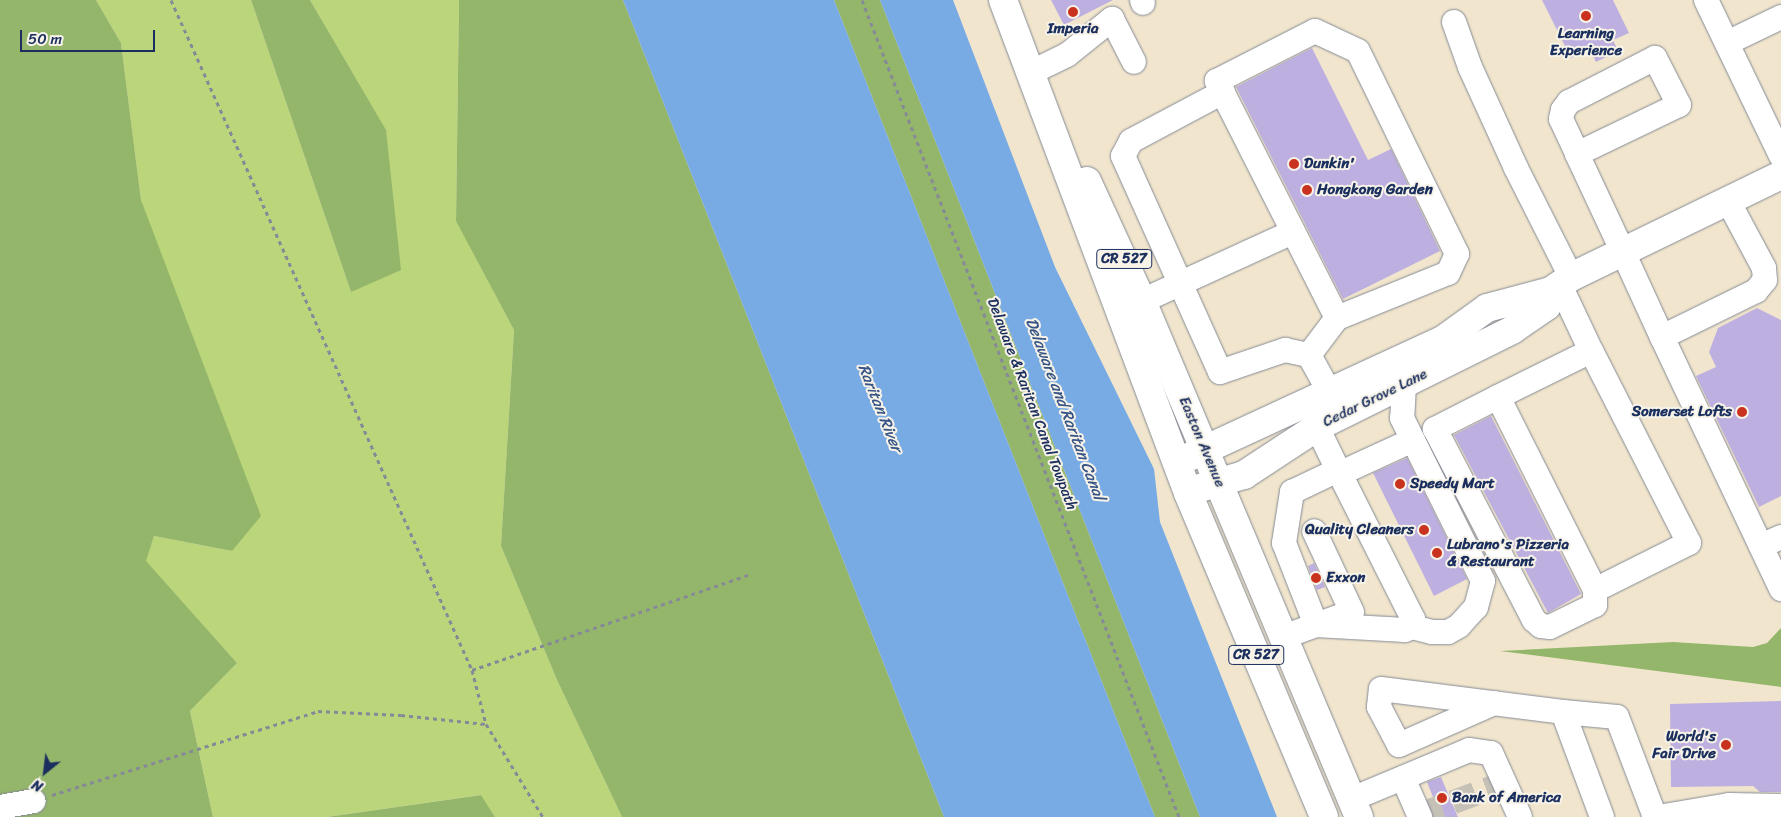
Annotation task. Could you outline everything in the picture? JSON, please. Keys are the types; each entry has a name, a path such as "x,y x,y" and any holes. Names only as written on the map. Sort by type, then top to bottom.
{"main road":[{"name":"Easton Avenue","path":"1003,0 1032,72 1104,273 1178,462 1188,493 1324,817"},
{"name":"Easton Avenue","path":"1032,72 1117,242 1220,481 1283,637 1356,808"},
{"name":"Cedar Grove Lane","path":"1178,462 1330,394 1444,339 1488,308 1561,284 1781,175"},
{"name":"Cedar Grove Lane","path":"1188,493 1220,481 1244,475 1317,427 1512,330 1547,306 1561,284"}],"lane":[{"path":"1706,0 1781,156"},
{"path":"1726,43 1781,18"},
{"path":"1032,72 1067,55 1112,19 1134,62"},
{"path":"1454,22 1470,67 1516,168 1561,284 1592,351 1689,543 1596,590"},
{"path":"1309,355 1337,318 1448,273 1457,254 1358,51 1315,31 1217,81 1337,318"},
{"path":"1577,154 1679,105 1655,58 1566,106 1561,119 1577,154 1623,252 1662,337 1771,542 1781,589"},
{"path":"1223,92 1131,140 1123,156 1220,372 1285,350 1309,355 1330,394"},
{"path":"1662,337 1756,291 1764,280 1764,268 1728,201"},
{"path":"1142,301 1293,232"},
{"path":"1498,397 1596,590 1595,605 1550,627 1541,626 1534,620 1435,429 1498,397 1592,351"},
{"path":"1328,621 1405,630 1412,627 1432,632 1448,632 1459,626 1476,607 1483,581 1402,418 1404,384"},
{"path":"1317,427 1413,619 1412,627"},
{"path":"1328,621 1292,492 1413,440"},
{"path":"1250,557 1303,535"},
{"path":"1283,637 1352,612 1303,535"},
{"path":"1494,703 1617,717 1657,817 1729,805 1781,806"},
{"path":"1563,712 1602,817"},
{"path":"1356,808 1403,778 1469,750 1491,754 1520,817"},
{"path":"1403,778 1420,817"},
{"path":"0,808 33,801"}],"path":[{"path":"170,0 472,670 486,724 544,817"},
{"name":"Delaware & Raritan Canal Towpath","path":"862,0 1179,817"},
{"path":"472,670 748,575"},
{"path":"33,801 318,712 401,715 486,724"}],"green space":[{"path":"0,0 96,0 121,43 141,200 261,516 232,551 154,536 146,561 237,663 190,711 213,817 0,817"},
{"path":"96,0 251,0 351,292 386,131 310,0 459,0 456,220 514,330 501,546 557,680 622,817 495,817 480,795 327,817 213,817 190,711 237,663 145,561 154,536 232,551 141,200 121,43"},
{"path":"251,0 310,0 386,130 401,270 351,292"},
{"path":"459,0 623,0 944,817 622,817 557,680 501,546 514,330 456,221"},
{"path":"834,0 880,0 1200,817 1155,817"},
{"path":"1781,628 1781,687 1500,651 1673,642 1753,647 1767,643"},
{"path":"481,795 495,817 327,817"}],"water":[{"name":"Raritan River","path":"623,0 834,0 1155,817 944,817"},
{"name":"Delaware and Raritan Canal","path":"880,0 953,0 1055,267 1154,469 1160,522 1277,817 1200,817"}],"building":[{"name":"Imperia","path":"1051,0 1113,0 1064,25"},
{"name":"Learning Experience","path":"1542,0 1613,0 1629,33 1613,40 1618,51 1596,62 1589,48 1571,58"},
{"path":"1312,48 1368,160 1391,149 1440,251 1343,299 1236,87"},
{"name":"Somerset Lofts","path":"1757,308 1781,320 1781,496 1759,507 1696,376 1716,367 1709,352 1718,328"},
{"path":"1491,416 1581,594 1548,613 1454,435"},
{"path":"1407,458 1467,579 1434,596 1373,473"},
{"path":"1314,563 1325,587 1317,590 1308,566"},
{"name":"World's Fair Drive","path":"1781,701 1781,792 1760,792 1753,786 1671,787 1670,704"},
{"name":"Bank of America","path":"1441,777 1458,817 1441,817 1427,782"}],"tunnel":[{"path":"1419,815 1504,783"}],"place":[{"name":"Imperia","path":"1073,12"},
{"name":"Learning Experience","path":"1586,16"},
{"name":"Dunkin'","path":"1294,164"},
{"name":"Hongkong Garden","path":"1307,190"},
{"name":"Somerset Lofts","path":"1742,412"},
{"name":"Speedy Mart","path":"1400,484"},
{"name":"Quality Cleaners","path":"1424,530"},
{"name":"Lubrano's Pizzeria & Restaurant","path":"1437,553"},
{"name":"Exxon","path":"1316,578"},
{"name":"World's Fair Drive","path":"1726,745"},
{"name":"Bank of America","path":"1442,798"}]}
